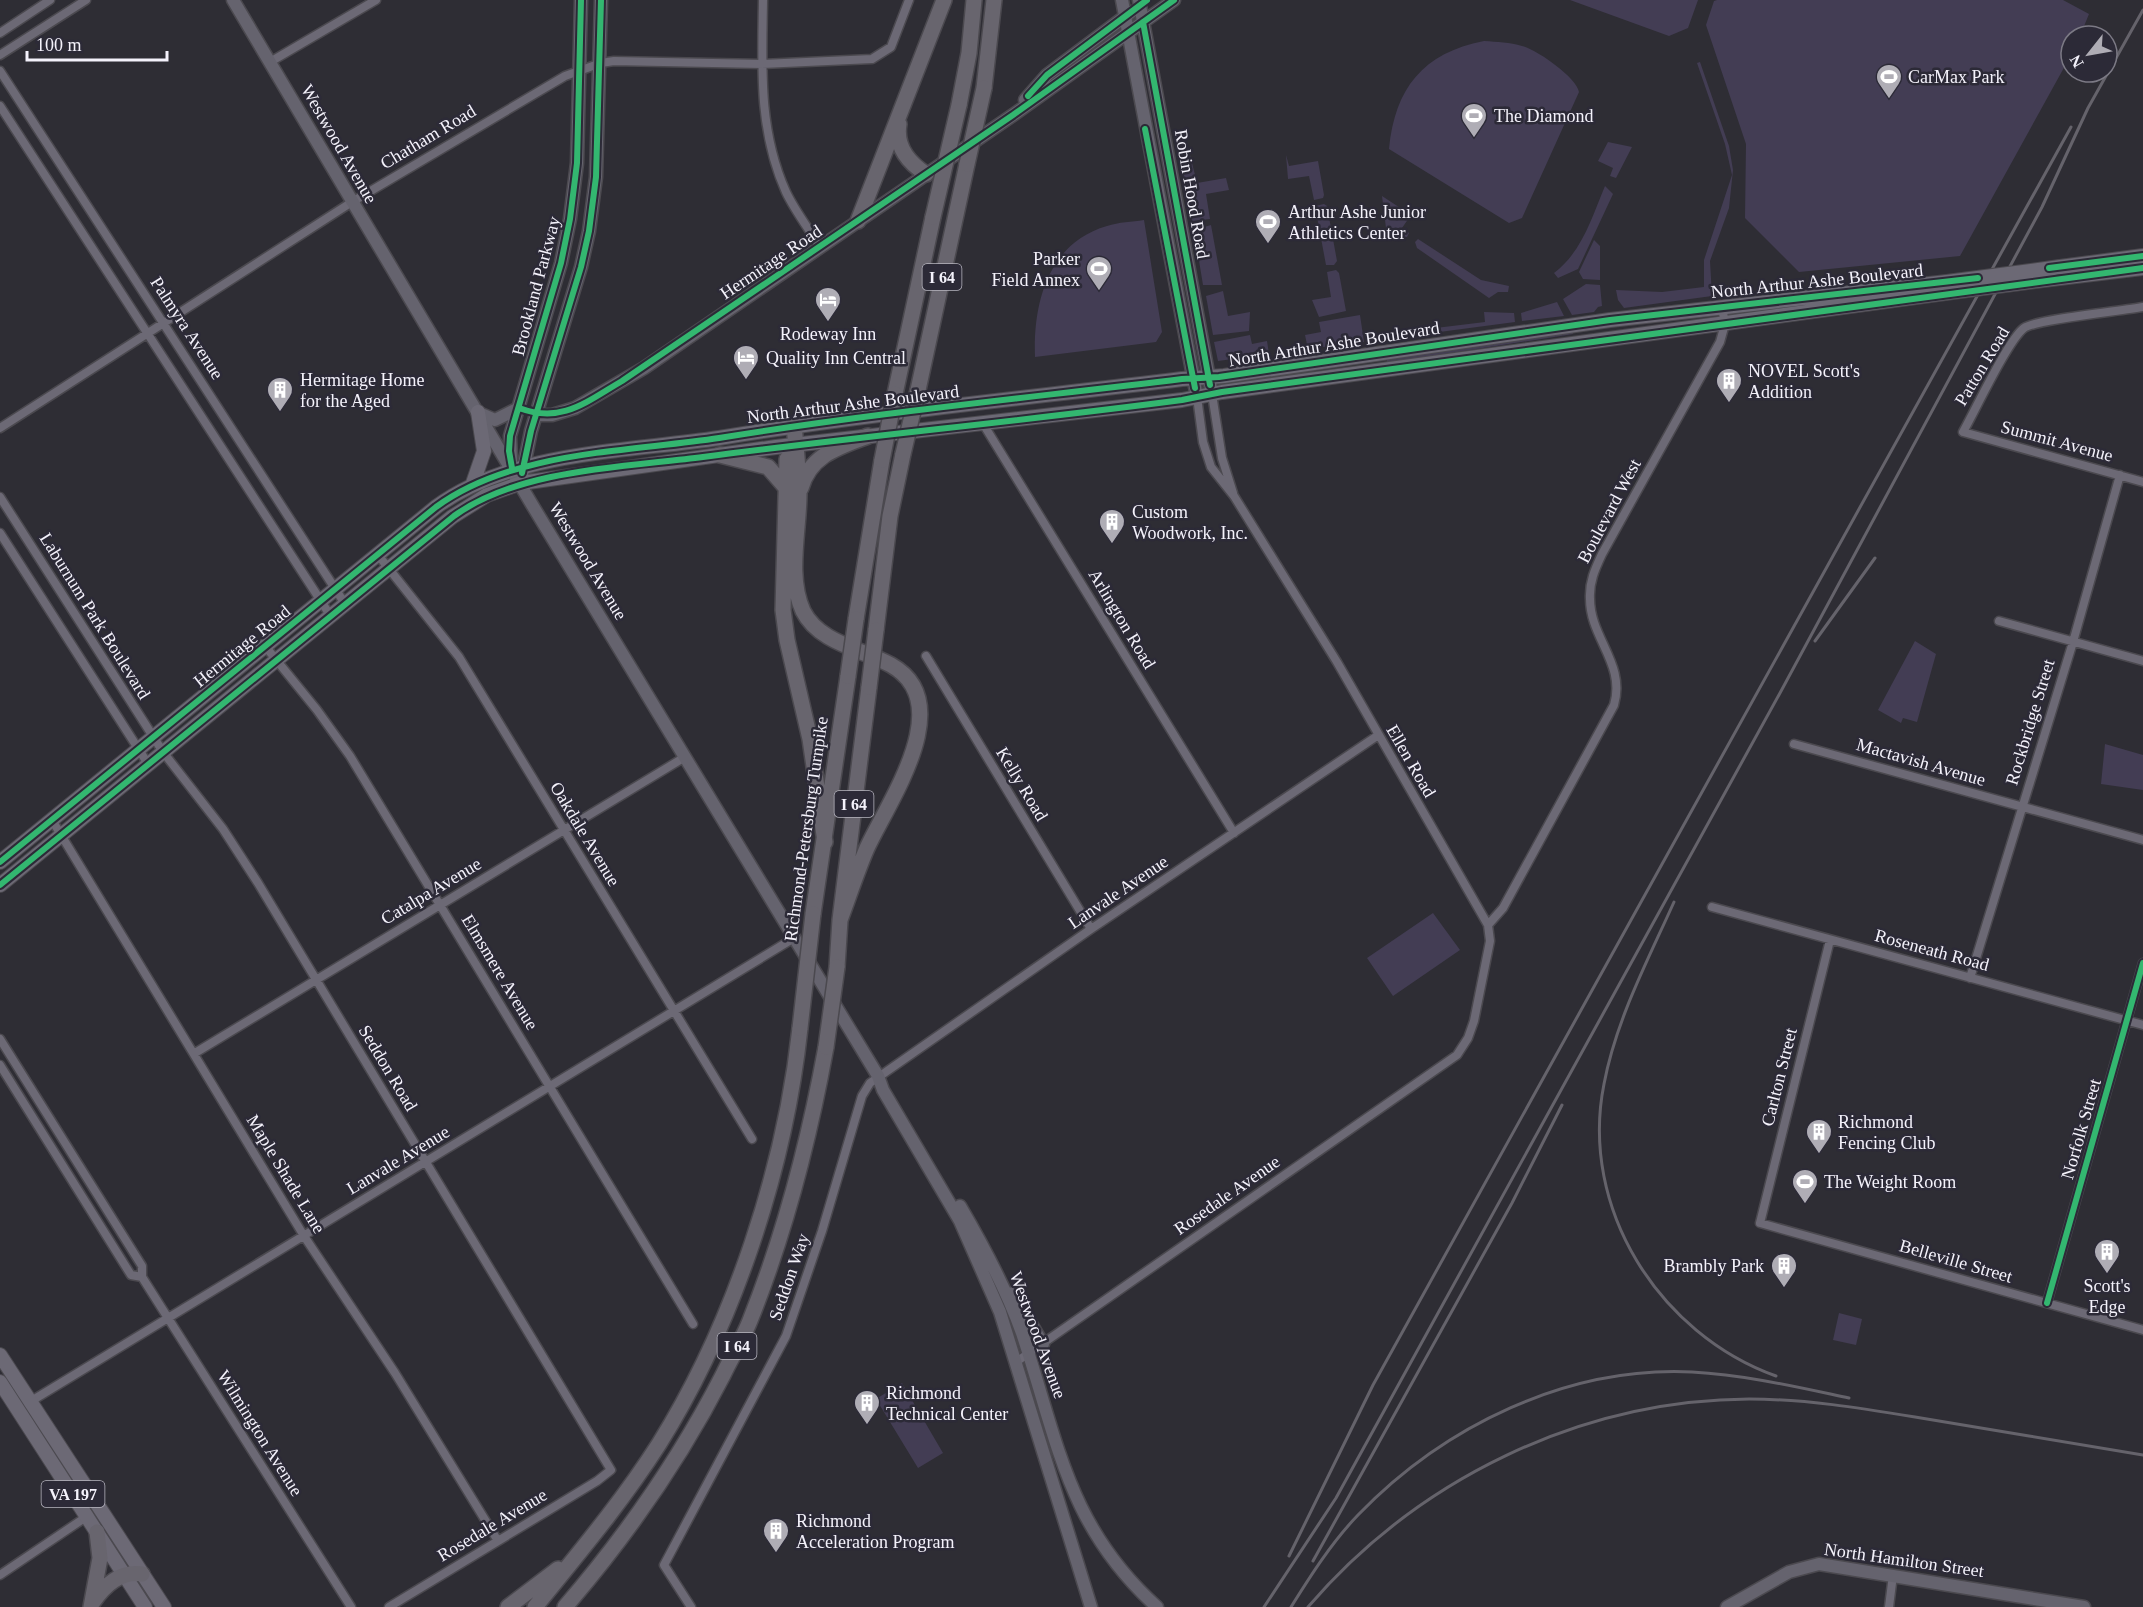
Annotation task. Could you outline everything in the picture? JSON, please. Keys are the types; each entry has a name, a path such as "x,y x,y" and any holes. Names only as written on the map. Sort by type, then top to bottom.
{"highway":[{"path":"858,221 944,0"},
{"name":"Richmond-Petersburg Turnpike","path":"535,1607 621,1500 659,1443 692,1385 739,1278 772,1175 794,1080 813,914 873,499 959,105 969,53 974,0"},
{"name":"I 64","path":"565,1607 622,1538 671,1468 700,1419 751,1319 796,1188 826,1047 890,516 984,88 994,0"},
{"path":"900,116 898,131 902,150 913,165 926,174"},
{"path":"791,426 799,601 807,617 820,631 891,665 903,674 920,705 915,749 867,849 840,921"},
{"path":"825,842 812,750 787,640 783,610 793,492 813,463 838,448 868,436"},
{"path":"720,455 768,467 793,492"},
{"path":"91,1605 100,1558 98,1532"},
{"name":"I 64","path":"508,1607 579,1552"},
{"path":"91,1605 104,1588 125,1575 142,1574"}],"main road":[{"name":"Westwood Avenue","path":"233,0 478,412 517,467"},
{"name":"Brookland Parkway","path":"520,483 509,446 561,263 570,219 577,162 581,0"},
{"name":"Brookland Parkway","path":"517,467 537,415 581,267 589,231 596,177 601,0"},
{"name":"Robin Hood Road","path":"1122,0 1197,397"},
{"name":"Hermitage Road","path":"537,415 552,415 570,410 622,381 1013,115 1174,0"},
{"name":"Robin Hood Road","path":"1142,2 1143,22 1212,394"},
{"name":"Hermitage Road","path":"1013,115 1047,75 1142,2"},
{"path":"1160,209 1170,213 1181,249 1189,262"},
{"name":"North Arthur Ashe Boulevard","path":"520,483 868,436 1096,411 1725,324 1946,288 2055,273 2143,256"},
{"name":"North Arthur Ashe Boulevard","path":"2055,273 2143,268"},
{"name":"North Arthur Ashe Boulevard","path":"517,467 791,426 1209,377 1522,332 1722,307 1946,288"},
{"path":"982,422 992,409 1048,401 1080,391"},
{"path":"478,412 495,420 519,408"},
{"path":"473,483 484,451 478,412"},
{"name":"Hermitage Road","path":"0,862 436,507 473,483 517,467"},
{"name":"Westwood Avenue","path":"520,483 878,1076 883,1090 963,1228 1000,1312 1090,1607"},
{"name":"Hermitage Road","path":"0,885 330,615 470,504 520,483"},
{"name":"Westwood Avenue","path":"878,1076 887,1084 990,1258 1012,1308 1066,1474 1083,1514 1116,1566 1157,1607"},
{"path":"990,1258 1043,1344"},
{"name":"VA 197","path":"0,1355 24,1406 87,1516 145,1607"},
{"name":"VA 197","path":"0,1382 24,1406 99,1509 164,1607"},
{"name":"North Hamilton Street","path":"1727,1607 1789,1572 1819,1564 2084,1607"}],"street":[{"path":"0,33 50,0"},
{"path":"0,56 86,0"},
{"path":"270,62 376,0"},
{"path":"763,0 762,107 771,154 787,194 820,247"},
{"name":"Chatham Road","path":"0,428 352,202 579,70 601,63 762,64 872,59 891,47 909,0"},
{"name":"Palmyra Avenue","path":"0,71 345,604"},
{"name":"Palmyra Avenue","path":"0,106 330,615"},
{"path":"1722,307 1725,324"},
{"name":"Patton Road","path":"1963,432 2011,344 2022,330 2042,322 2143,307"},
{"name":"Boulevard West","path":"1488,925 1503,908 1614,705 1617,679 1590,608 1593,576 1602,554 1720,342 1725,324"},
{"name":"Ellen Road","path":"1212,394 1222,458 1234,496"},
{"name":"Ellen Road","path":"1197,397 1208,459 1215,474 1234,496 1337,662 1377,736 1488,925"},
{"name":"Arlington Road","path":"982,422 1234,833"},
{"name":"Summit Avenue","path":"1963,432 2143,482"},
{"name":"Rockbridge Street","path":"1970,978 2073,642 2120,475"},
{"name":"Laburnum Park Boulevard","path":"0,497 162,752"},
{"name":"Laburnum Park Boulevard","path":"0,533 148,764"},
{"name":"Oakdale Avenue","path":"378,555 449,642 752,1139"},
{"path":"1999,621 2143,661"},
{"name":"Elmsmere Avenue","path":"266,646 337,737 693,1324"},
{"name":"Kelly Road","path":"926,656 1090,929"},
{"name":"Lanvale Avenue","path":"878,1076 1090,929 1377,736"},
{"name":"Mactavish Avenue","path":"1794,744 2143,840"},
{"name":"Seddon Road","path":"162,752 223,829 611,1470"},
{"name":"Catalpa Avenue","path":"195,1053 685,757"},
{"name":"Maple Shade Lane","path":"52,819 304,1236 396,1373 498,1541"},
{"name":"Roseneath Road","path":"1712,907 2143,1025"},
{"name":"Rosedale Avenue","path":"1016,1362 1456,1055 1468,1038 1474,1021 1490,941 1488,925"},
{"name":"Lanvale Avenue","path":"24,1406 794,938"},
{"name":"Carlton Street","path":"1760,1223 1830,940"},
{"name":"Norfolk Street","path":"2048,1303 2143,963"},
{"name":"Wilmington Avenue","path":"0,1039 142,1266 142,1277 351,1607"},
{"name":"Wilmington Avenue","path":"0,1065 131,1275 142,1277"},
{"name":"Seddon Way","path":"691,1607 664,1565 786,1336 822,1231 862,1096 878,1076"},
{"path":"55,1154 68,1146"},
{"name":"Belleville Street","path":"1760,1223 2143,1330"},
{"name":"Rosedale Avenue","path":"389,1607 611,1470"},
{"path":"0,1575 99,1509"},
{"path":"1889,1607 1893,1575"}],"shaded area":[{"path":"1570,0 1698,0 1688,28 1669,36"},
{"name":"CarMax Park","path":"2063,0 2089,14 2085,24 2059,24 2059,77 1960,256 1799,272 1745,218 1746,144 1706,25 1714,1"},
{"name":"The Diamond","path":"1484,41 1517,45 1537,53 1564,72 1579,92 1522,218 1509,223 1389,149 1398,108 1416,77 1444,54"},
{"path":"1700,62 1729,146 1733,170 1729,208 1710,261 1712,296 1624,308 1618,300 1616,290 1662,292 1704,287 1704,260 1732,175 1725,144 1697,63"},
{"path":"1608,142 1632,147 1616,178 1610,176 1613,168 1598,161"},
{"path":"1190,155 1197,183 1226,178 1229,190 1206,194 1210,219 1192,221 1180,156"},
{"path":"1286,155 1289,166 1318,161 1323,198 1314,200 1309,176 1288,179"},
{"path":"1605,186 1613,194 1578,269 1558,278 1554,273 1564,265 1579,244 1591,222"},
{"path":"1382,196 1411,215 1402,228 1409,233 1407,237 1400,238 1386,228"},
{"path":"1324,204 1327,206 1337,261 1334,265 1326,265 1315,206"},
{"name":"Parker Field Annex","path":"1144,220 1162,332 1156,342 1035,357 1037,316 1041,296 1058,261 1071,246 1087,234 1112,225"},
{"path":"1211,225 1222,285 1203,285 1194,230"},
{"path":"1418,239 1481,280 1509,286 1508,292 1498,292 1489,298 1417,248 1415,242"},
{"path":"1594,240 1600,246 1600,280 1583,279 1579,272"},
{"path":"1336,270 1339,273 1346,311 1319,317 1312,300 1331,297 1327,272"},
{"path":"1586,284 1600,285 1602,306 1594,312 1572,315 1563,299"},
{"path":"1223,291 1228,316 1250,312 1249,331 1213,335 1206,296"},
{"path":"1557,302 1564,316 1522,321 1521,313"},
{"path":"1484,312 1514,313 1515,322 1379,340 1378,335 1485,322"},
{"path":"1360,315 1364,342 1308,349 1305,335 1321,332 1319,322"},
{"path":"1572,331 1573,334 1387,363 1387,360"},
{"path":"1250,335 1252,344 1267,341 1269,354 1218,361 1214,342"},
{"path":"1915,641 1936,654 1917,722 1903,718 1901,723 1878,710"},
{"path":"2105,744 2143,755 2143,790 2101,784"},
{"path":"1433,913 1460,950 1393,996 1367,958"},
{"path":"1839,1313 1862,1319 1856,1345 1833,1340"},
{"path":"902,1383 943,1453 918,1468 876,1399"}],"railway":[{"path":"1264,1607 1336,1498 1780,693 2042,207 2088,108 2143,10"},
{"path":"1289,1556 1373,1385 2071,127"},
{"path":"1815,641 1875,558"},
{"path":"1674,902 1634,991 1609,1060 1599,1130 1604,1176 1617,1220 1637,1261 1664,1298 1696,1330 1734,1356 1776,1376"},
{"path":"1313,1561 1512,1203 1562,1105"},
{"path":"1291,1607 1339,1536 1392,1483 1429,1454 1469,1429 1510,1408 1554,1391 1599,1379 1645,1373 1692,1372 1752,1379 1849,1398"},
{"path":"1308,1607 1352,1561 1400,1521 1451,1485 1506,1455 1564,1432 1624,1414 1686,1403 1749,1399 1791,1401 1874,1410 2143,1455"}],"cycle path":[{"path":"512,468 509,451 510,436 561,263 570,219 577,163 581,0"},
{"path":"522,473 531,431 581,267 589,231 596,177 601,0"},
{"path":"1028,96 1047,75 1147,0"},
{"path":"519,408 534,412 561,412 585,403 622,381 1013,115 1174,0"},
{"path":"1143,22 1210,385"},
{"path":"1145,129 1195,388"},
{"path":"2049,268 2143,256"},
{"path":"0,885 454,516 480,500 509,488 541,479 607,468 1182,400 1222,392 2143,268"},
{"path":"0,862 436,507 466,489 499,475 535,464 609,451 950,406 1182,379 1219,377 1610,320 1978,278"},
{"path":"2047,1303 2143,963"}],"place":[{"name":"CarMax Park","path":"1889,100"},
{"name":"The Diamond","path":"1474,139"},
{"name":"Arthur Ashe Junior Athletics Center","path":"1268,245"},
{"name":"Parker Field Annex","path":"1099,292"},
{"name":"Rodeway Inn","path":"828,323"},
{"name":"Quality Inn Central","path":"746,381"},
{"name":"NOVEL Scott's Addition","path":"1729,404"},
{"name":"Hermitage Home for the Aged","path":"280,413"},
{"name":"Custom Woodwork, Inc.","path":"1112,545"},
{"name":"Richmond Fencing Club","path":"1819,1155"},
{"name":"The Weight Room","path":"1805,1205"},
{"name":"Scott's Edge","path":"2107,1275"},
{"name":"Brambly Park","path":"1784,1289"},
{"name":"Richmond Technical Center","path":"867,1426"},
{"name":"Richmond Acceleration Program","path":"776,1554"}]}
